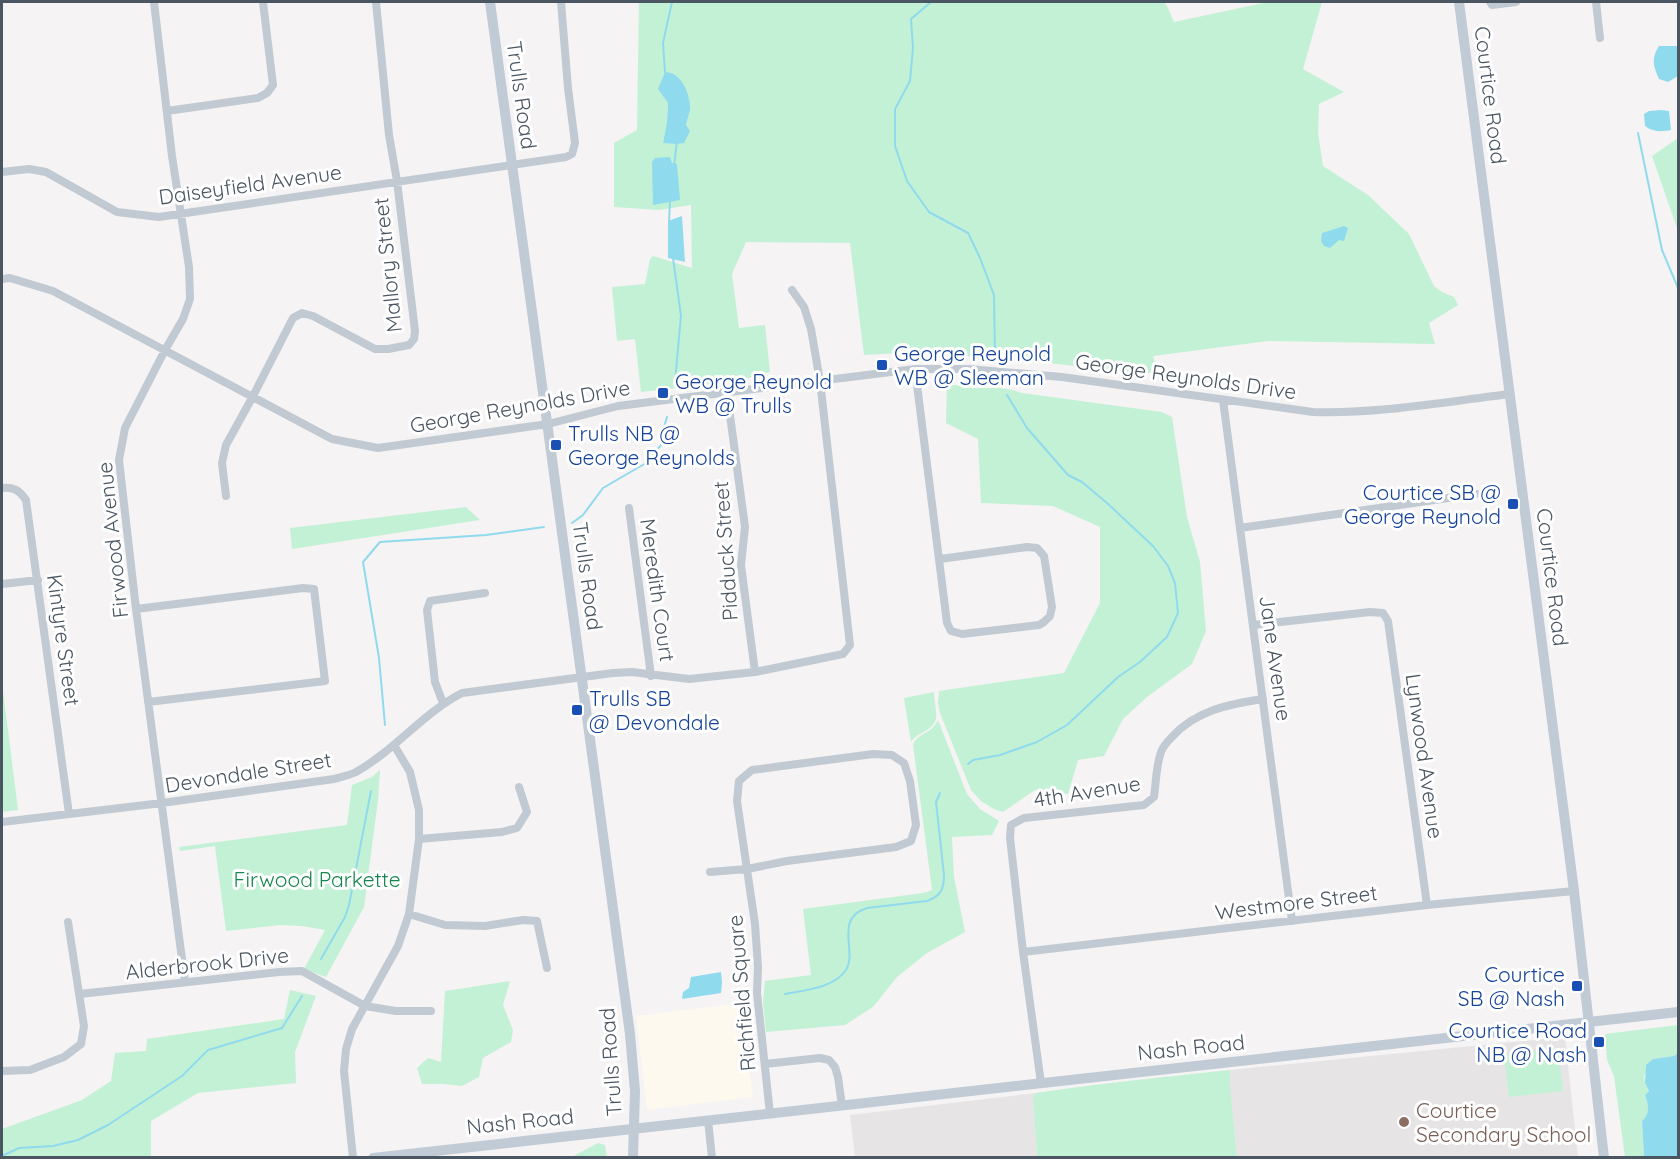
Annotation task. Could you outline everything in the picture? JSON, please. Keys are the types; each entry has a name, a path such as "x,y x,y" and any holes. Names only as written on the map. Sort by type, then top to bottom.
{"street":[{"name":"Firwood Avenue","path":"154,2 172,156 189,267 190,299 183,319 125,428 119,460 136,609 185,982"},
{"path":"167,111 258,98 267,93 273,85 263,2"},
{"name":"Mallory Street","path":"252,398 293,318 302,313 313,316 375,349 409,345 414,339 415,331 397,181 389,135 376,2"},
{"name":"Trulls Road","path":"490,2 633,1062 635,1091 633,1158"},
{"name":"Daiseyfield Avenue","path":"2,172 29,169 46,172 117,212 159,218 566,157 572,153 574,148 561,2"},
{"name":"Courtice Road","path":"1459,2 1574,891 1604,1158"},
{"path":"1490,2 1492,5 1516,2"},
{"path":"1596,2 1600,38"},
{"name":"George Reynolds Drive","path":"2,279 10,278 53,291 332,439 378,448 548,424 618,406 915,369 968,369 1062,377 1313,412 1345,413 1382,410 1510,394"},
{"name":"Devondale Street","path":"2,822 334,779 355,773 394,745 443,703 462,693 613,673 632,672 689,679 754,672 843,654 850,645 820,381 811,329 804,307 792,290"},
{"path":"915,369 947,623 951,631 962,634 1039,625 1050,616 1052,607 1044,555 1037,548 1027,547 940,559"},
{"name":"Pidduck Street","path":"727,393 746,527 741,565 754,672"},
{"path":"226,496 222,463 226,445 252,398"},
{"name":"Jane Avenue","path":"1223,400 1292,921"},
{"name":"Kintyre Street","path":"2,488 10,487 20,490 26,500 69,814"},
{"path":"1240,528 1476,494"},
{"name":"Meredith Court","path":"629,508 651,676"},
{"path":"2,584 38,580"},
{"path":"136,609 303,588 314,589 325,681 148,702"},
{"path":"443,703 435,682 427,610 430,601 485,593"},
{"name":"Lynwood Avenue","path":"1253,625 1370,612 1383,614 1388,621 1428,905"},
{"name":"4th Avenue","path":"1041,1083 1023,952 1010,838 1011,825 1024,818 1144,805 1154,797 1158,762 1162,749 1180,728 1201,715 1223,706 1263,699"},
{"path":"353,1158 344,1071 346,1048 352,1029 398,946 409,914 420,839 419,810 410,772 394,745"},
{"name":"Richfield Square","path":"747,869 786,861 896,847 911,841 916,825 910,781 904,763 892,754 873,754 752,770 739,781 737,801 755,924 757,993 770,1114"},
{"path":"420,839 502,832 517,828 526,812 519,787"},
{"path":"710,872 747,869"},
{"name":"Westmore Street","path":"1023,952 1428,905 1574,891"},
{"path":"409,914 445,925 484,926 523,920 537,921 548,968"},
{"path":"2,1071 30,1070 64,1057 81,1044 84,1026 68,922"},
{"name":"Alderbrook Drive","path":"80,994 302,971 365,1006 396,1011 431,1011"},
{"name":"Nash Road","path":"373,1158 1678,1012"},
{"path":"765,1064 820,1058 829,1060 835,1067 838,1077 842,1106"},
{"path":"708,1120 712,1158"}],"shaded area":[{"path":"741,1003 753,1097 647,1110 636,1016"},
{"name":"Courtice Secondary School","path":"1565,1037 1578,1157 1237,1157 1230,1070"},
{"path":"1036,1093 1033,1098 1037,1157 855,1157 850,1115"}],"green space":[{"path":"639,2 1165,2 1174,22 1268,2 1322,2 1303,69 1344,92 1319,104 1318,133 1323,166 1368,195 1409,234 1434,286 1454,297 1458,305 1429,323 1435,344 1268,341 1153,356 1158,373 1136,373 1013,359 1001,361 977,359 959,353 918,352 864,355 850,243 746,242 732,274 739,328 765,325 770,372 737,381 641,392 635,339 617,341 612,287 645,284 650,259 653,256 692,268 691,205 659,210 614,207 614,143 637,130","holes":["668,103 690,110 686,125 663,143"]},
{"path":"1678,138 1678,231 1652,156"},
{"path":"947,384 1006,389 1162,412 1172,417 1187,517 1200,562 1206,631 1192,664 1147,697 1123,719 1104,756 1078,760 1068,794 1035,790 1003,812 981,801 971,790 940,713 939,691 1064,673 1100,603 1100,527 1053,506 981,503 978,439 946,423"},
{"path":"466,507 480,520 292,549 290,528"},
{"path":"2,682 18,810 2,812"},
{"path":"934,692 935,722 911,742 904,698"},
{"path":"938,720 967,794 980,809 999,821 992,835 952,837 954,877 965,932 927,953 897,977 873,1007 845,1025 766,1032 763,1002 765,981 811,975 803,909 932,890 913,745"},
{"name":"Firwood Parkette","path":"380,770 364,907 326,977 304,969 325,930 280,925 226,931 215,846 180,851 179,847 347,825 352,785 372,777"},
{"path":"510,981 503,1005 513,1030 511,1042 483,1058 479,1077 462,1086 422,1084 417,1068 428,1058 441,1062 445,991"},
{"path":"290,990 316,996 295,1052 296,1083 198,1093 151,1121 151,1157 2,1157 2,1129 82,1100 111,1081 115,1053 146,1051 147,1039 284,1019"},
{"path":"1678,1025 1678,1053 1674,1056 1653,1059 1644,1076 1649,1091 1645,1095 1648,1112 1642,1121 1644,1157 1625,1157 1614,1076 1607,1060 1605,1034"},
{"path":"1558,1048 1563,1091 1509,1097 1504,1055"},
{"path":"1230,1070 1237,1157 1037,1157 1033,1098 1036,1093"},
{"path":"598,1143 605,1145 607,1157 572,1157"}],"water":[{"path":"1659,46 1678,46 1678,76 1668,82 1659,79 1654,66 1654,58"},
{"path":"665,72 681,80 689,98 690,110 686,125 690,131 684,143 663,143 668,103 658,89"},
{"path":"1661,110 1669,111 1671,130 1657,131 1645,126 1644,114"},
{"path":"670,157 672,163 677,164 680,200 653,205 652,162 655,158"},
{"path":"682,216 685,262 668,258 668,221"},
{"path":"1344,226 1348,228 1344,241 1339,240 1330,248 1324,246 1321,241 1322,233"},
{"path":"721,972 721,993 682,999 683,992 689,988 691,977"},
{"path":"1678,1053 1678,1157 1644,1157 1642,1121 1648,1111 1645,1095 1649,1091 1645,1083 1646,1065 1653,1059 1674,1056"}],"waterway":[{"path":"665,72 663,43 672,2"},
{"path":"931,2 911,19 913,48 910,81 895,109 895,146 907,181 929,212 968,233 980,258 994,295 995,356"},
{"path":"1638,133 1662,250 1678,288"},
{"path":"674,166 677,141"},
{"path":"669,222 670,201"},
{"path":"673,258 681,316 675,381"},
{"path":"968,764 973,760 1000,755 1037,742 1067,725 1118,677 1140,662 1167,637 1178,613 1175,583 1168,566 1153,546 1082,482 1068,475 1027,428 1007,395"},
{"path":"572,523 583,515 603,488 646,463 661,445 667,417"},
{"path":"385,725 379,658 363,562 380,542 486,535 544,527"},
{"path":"321,959 345,917 349,905 371,791"},
{"path":"785,994 819,987 841,976 849,962 849,927 857,913 867,908 927,901 939,894 944,875 936,802 940,793"},
{"path":"2,1156 19,1148 53,1146 78,1140 108,1125 182,1076 208,1050 282,1028 302,996"}],"place":[{"name":"George Reynold WB @ Sleeman","path":"882,365"},
{"name":"George Reynold WB @ Trulls","path":"663,393"},
{"name":"Trulls NB @ George Reynolds","path":"556,445"},
{"name":"Courtice SB @ George Reynold","path":"1513,504"},
{"name":"Trulls SB @ Devondale","path":"577,710"},
{"name":"Courtice SB @ Nash","path":"1577,986"},
{"name":"Courtice Road NB @ Nash","path":"1599,1042"},
{"name":"Courtice Secondary School","path":"1404,1122"}]}
